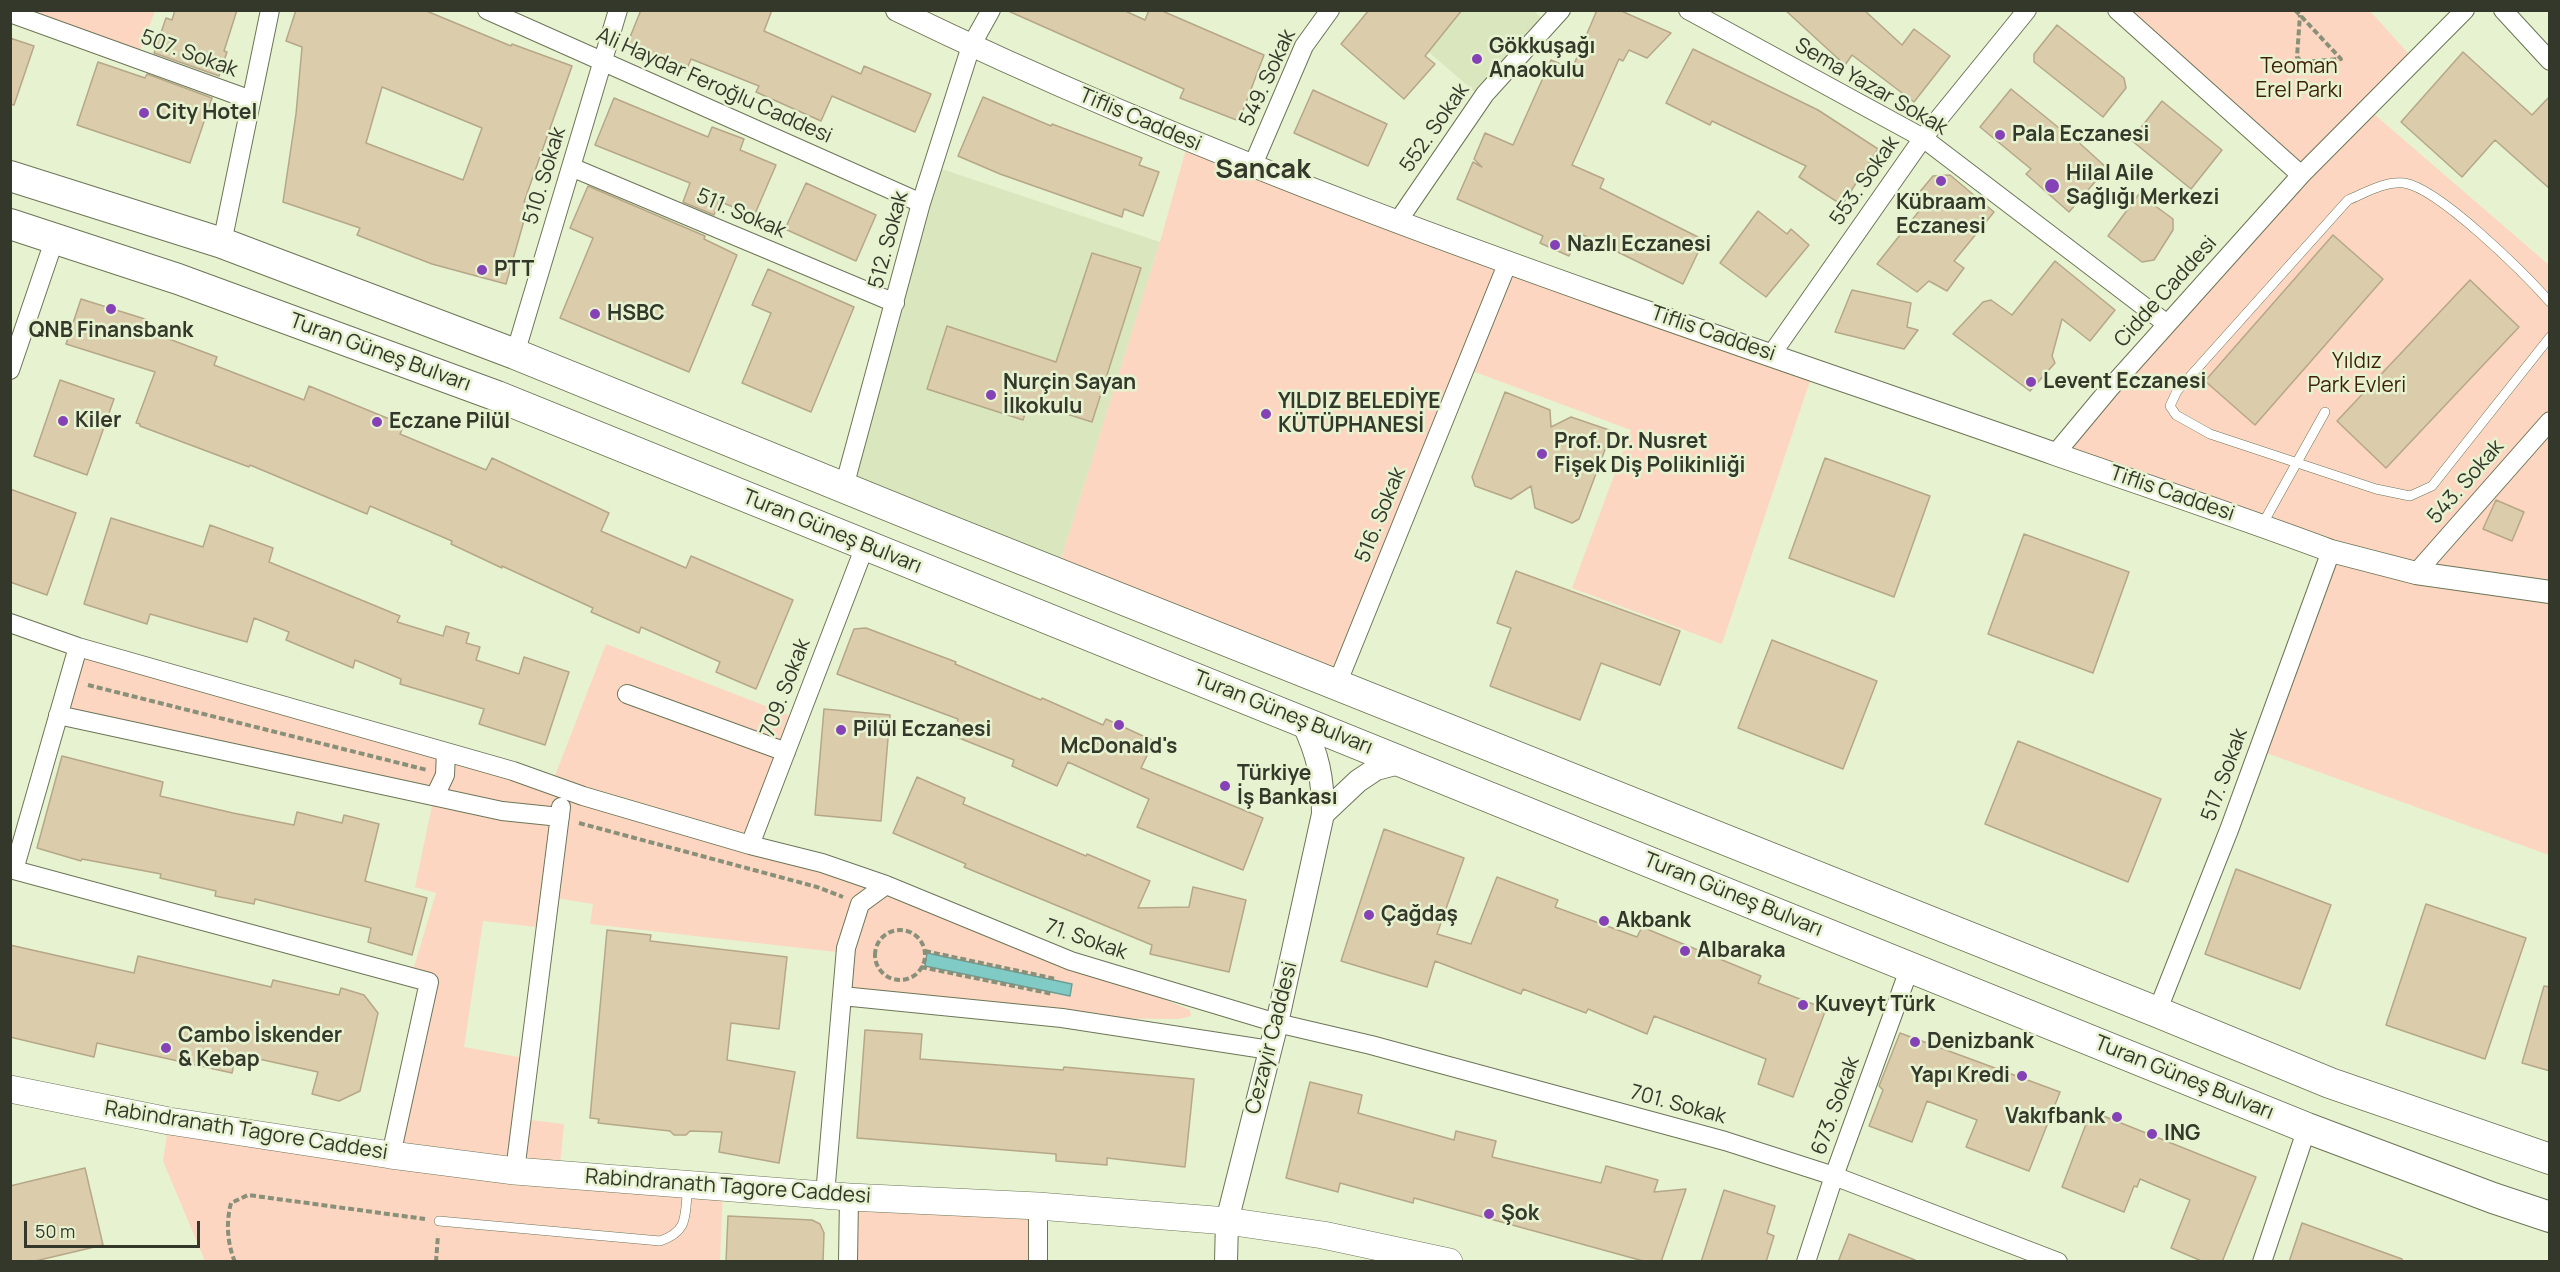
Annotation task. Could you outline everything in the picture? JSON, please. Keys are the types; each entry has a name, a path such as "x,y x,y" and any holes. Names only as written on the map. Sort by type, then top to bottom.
{"main road":[{"path":"10,176 222,243 515,354 2330,1083 2550,1159"},
{"name":"Turan Güneş Bulvarı","path":"10,224 178,279 496,396 2307,1128 2550,1217"},
{"name":"Rabindranath Tagore Caddesi","path":"10,1089 169,1121 391,1155 515,1171 837,1196 1038,1206 1227,1221 1323,1235 1449,1262"}],"street":[{"path":"222,243 270,10"},
{"name":"Ali Haydar Feroğlu Caddesi","path":"487,10 921,203"},
{"name":"510. Sokak","path":"515,354 618,10"},
{"name":"Tiflis Caddesi","path":"897,10 971,46 1188,142 1508,262 1771,355 2331,551 2416,573 2550,592"},
{"name":"512. Sokak","path":"843,487 921,203 971,46 991,10"},
{"name":"549. Sokak","path":"1252,167 1304,46 1330,10"},
{"name":"552. Sokak","path":"1398,221 1485,94 1561,10"},
{"name":"Sema Yazar Sokak","path":"1688,10 1923,138 2167,324"},
{"name":"553. Sokak","path":"1771,355 1923,138 2027,10"},
{"path":"2117,10 2301,175"},
{"name":"Cidde Caddesi","path":"2055,454 2167,324 2301,175 2465,10"},
{"path":"2504,10 2550,62"},
{"name":"507. Sokak","path":"10,13 251,100"},
{"name":"511. Sokak","path":"571,167 895,303"},
{"path":"10,370 55,238"},
{"name":"516. Sokak","path":"1337,684 1508,262"},
{"name":"543. Sokak","path":"2416,573 2550,421"},
{"name":"709. Sokak","path":"750,845 865,546"},
{"name":"517. Sokak","path":"2157,1012 2229,830 2331,551"},
{"name":"71. Sokak","path":"10,623 78,646 513,771 563,790 750,845 822,863 886,885 1071,961 1277,1023"},
{"path":"78,646 14,870 429,982 391,1155"},
{"path":"627,694 786,752"},
{"path":"58,715 502,811 560,818"},
{"name":"Cezayir Caddesi","path":"1226,1262 1227,1221 1277,1023 1323,814 1323,783 1319,759 1302,721"},
{"path":"435,796 445,775 446,752"},
{"path":"1323,814 1358,781 1376,769 1403,762"},
{"path":"515,1171 563,790"},
{"path":"848,1262 837,1196 842,996 846,948 860,904 886,885"},
{"name":"673. Sokak","path":"1806,1262 1834,1176 1910,967"},
{"path":"842,996 1062,1018 1270,1050"},
{"name":"701. Sokak","path":"1277,1023 1371,1045 1725,1141 1834,1176 2058,1262"},
{"path":"2262,1262 2307,1128"},
{"path":"1038,1206 1038,1262"}],"lane":[{"path":"2550,302 2519,268 2433,195 2405,183 2384,184 2348,200 2177,391 2170,406 2176,415 2210,434 2376,489 2410,496 2432,486 2550,337"},
{"path":"2262,525 2325,412"},
{"path":"439,1221 660,1241 675,1236 683,1228 688,1185"}],"path":[{"path":"2295,10 2300,15 2316,33 2341,59 2302,62 2297,57 2300,15"},
{"path":"68,680 445,775"},
{"path":"560,818 817,887 860,904"},
{"path":"894,930 903,930 917,936 925,951 921,967 909,978 893,979 880,969 875,953 881,938 894,930"},
{"path":"925,951 1065,981"},
{"path":"921,967 1061,996"},
{"path":"235,1262 227,1221 231,1203 248,1195 439,1221 436,1262"}],"shaded area":[{"name":"Gökkuşağı Anaokulu","path":"1381,11 1534,11 1548,23 1482,98"},
{"name":"Nurçin Sayan İlkokulu","path":"933,166 1160,242 1057,572 844,487"}],"green space":[{"path":"10,11 155,11 137,58"},
{"path":"2117,11 2370,11 2415,61 2367,108 2549,265 2549,855 2258,750 2331,551 2055,454 2301,175"},
{"path":"1188,142 1814,369 1722,644 1572,588 1631,430 1464,368 1337,684 1057,572 1160,242"},
{"path":"606,644 799,719 750,845 886,885 1190,1010 1191,1016 1179,1019 1062,1018 842,996 845,953 590,924 593,904 550,897 546,928 483,921 464,1047 529,1059 522,1119 564,1124 559,1175 723,1187 720,1261 205,1261 163,1161 169,1121 391,1155 429,983 411,977 436,893 415,887 434,796 58,715 78,647 551,786"},
{"path":"849,1196 1038,1206 1038,1261 848,1262"}],"water":[{"path":"927,953 1072,984 1070,996 925,966"}],"building":[{"path":"175,10 237,10 219,76 154,53 166,18 172,20"},
{"path":"296,10 424,10 511,46 512,44 572,66 524,202 529,203 506,284 432,264 357,235 360,228 283,202 296,114 302,47 286,41","holes":["382,87 482,128 463,180 366,143"]},
{"path":"641,10 772,10 764,31 861,74 864,66 931,94 915,132 832,96 821,121 756,92 759,86 691,59 686,71 626,47"},
{"path":"1006,10 1123,10 1145,20 1149,10 1160,10 1264,55 1239,121 1180,98 1184,89"},
{"path":"1369,10 1462,10 1425,56 1435,64 1404,99 1341,44"},
{"path":"1597,10 1619,10 1671,33 1647,58 1629,50 1623,61 1619,59 1572,165 1604,179 1600,188 1704,240 1683,284 1579,233 1569,256 1540,243 1543,236 1457,199 1473,162 1482,167 1474,159 1485,133 1513,145 1551,60 1572,69"},
{"path":"1785,10 1864,10 1902,45 1914,29 1950,56 1914,102 1852,55 1845,65"},
{"path":"2057,25 2124,78 2126,88 2103,117 2034,62 2034,54"},
{"path":"10,38 34,46 14,105 10,104"},
{"path":"1693,49 1818,110 1878,149 1842,205 1799,177 1806,166 1712,121 1710,125 1666,103"},
{"path":"2463,52 2532,115 2550,96 2550,189 2495,140 2462,177 2401,122"},
{"name":"City Hotel","path":"98,62 145,78 147,74 212,98 190,163 77,125"},
{"path":"2011,89 2064,132 2065,130 2107,168 2069,212 2026,174 2031,169 1980,127"},
{"path":"1313,90 1387,124 1368,166 1294,133"},
{"path":"983,97 1051,126 1052,124 1142,158 1139,165 1159,172 1143,216 1124,209 1122,217 1000,174 958,156"},
{"path":"614,98 708,137 712,127 744,139 740,150 776,165 754,216 719,201 714,215 683,202 690,183 595,145"},
{"path":"2162,101 2222,150 2191,189 2131,140"},
{"path":"1950,175 1994,212 1954,261 1964,268 1947,291 1929,281 1917,292 1877,264 1927,201 1918,194 1933,176"},
{"path":"806,183 876,215 856,261 785,229"},
{"path":"588,186 705,236 704,239 737,255 689,372 560,318 593,238 570,228"},
{"path":"2139,194 2173,219 2173,230 2154,260 2142,262 2108,236"},
{"path":"1758,211 1787,234 1791,229 1809,245 1766,297 1720,263"},
{"path":"2333,235 2383,279 2255,425 2205,381"},
{"path":"1092,253 1141,268 1092,422 1029,402 1023,420 927,389 947,326 1056,362"},
{"path":"2055,261 2115,310 2090,341 2062,319 2052,356 2055,363 2030,391 1953,334 1983,302 1991,300 2012,315"},
{"path":"768,269 854,307 811,412 742,383 771,313 752,305"},
{"path":"2470,280 2519,327 2386,468 2337,421"},
{"path":"1852,290 1911,303 1907,327 1918,330 1904,349 1835,332"},
{"path":"81,299 148,320 145,330 217,357 214,365 304,400 309,386 404,425 400,434 486,470 492,458 609,513 601,531 686,568 691,556 793,600 756,689 716,672 720,662 641,627 639,633 591,612 593,608 451,544 452,541 370,506 367,514 250,465 249,467 140,426 136,423 155,372 66,344"},
{"path":"60,380 114,399 87,475 34,456"},
{"name":"Prof. Dr. Nusret Fişek Diş Polikinliği","path":"1505,392 1550,410 1551,427 1571,417 1612,431 1579,519 1572,523 1535,508 1531,486 1511,499 1475,486 1472,477"},
{"path":"1825,458 1930,496 1894,597 1789,558"},
{"path":"10,489 76,513 47,595 10,582"},
{"path":"2496,500 2524,512 2512,541 2483,529"},
{"path":"111,518 203,547 210,525 273,548 269,562 400,616 397,622 443,636 446,626 469,633 466,643 480,647 476,660 519,674 524,657 569,672 545,745 479,724 484,709 400,684 401,679 355,660 353,668 286,640 289,632 254,618 247,642 150,614 147,624 84,604"},
{"path":"2024,534 2129,572 2093,673 1988,634"},
{"path":"1516,571 1680,631 1660,685 1601,663 1580,720 1490,686 1511,628 1497,623"},
{"path":"866,628 956,662 955,664 1103,725 1106,719 1154,741 1141,768 1263,818 1243,870 1137,827 1149,799 1068,762 1057,786 1012,766 1014,760 954,736 958,719 837,674 854,629"},
{"path":"1772,640 1877,681 1843,769 1738,728"},
{"path":"824,709 890,715 881,821 815,815"},
{"path":"2018,741 2161,799 2128,882 1985,824"},
{"path":"62,756 163,782 160,796 233,813 294,825 297,812 342,823 344,815 379,824 365,881 427,898 412,955 368,942 371,928 255,899 254,904 215,896 216,891 160,878 161,874 82,859 81,861 37,848"},
{"path":"917,777 965,798 963,804 1150,881 1138,908 1189,907 1193,887 1246,900 1229,972 1150,954 1152,945 964,867 966,864 893,833"},
{"path":"1384,829 1464,858 1437,934 1471,944 1497,877 1558,900 1555,907 1637,937 1642,927 1761,976 1758,983 1826,1009 1793,1097 1758,1084 1766,1059 1654,1016 1647,1034 1588,1009 1586,1013 1523,989 1521,994 1435,961 1427,987 1341,961"},
{"path":"2236,869 2331,905 2300,989 2205,954"},
{"path":"2426,904 2526,938 2485,1059 2386,1025"},
{"path":"607,930 651,935 650,941 787,957 779,1029 731,1023 727,1060 795,1072 779,1163 719,1152 722,1132 690,1131 686,1135 674,1135 670,1131 598,1123 599,1119 590,1118"},
{"path":"10,945 134,973 138,956 271,987 273,980 339,995 341,988 364,995 378,1013 360,1091 339,1101 312,1094 318,1072 236,1054 232,1073 97,1043 94,1057 10,1037"},
{"path":"2544,986 2550,987 2550,1071 2522,1063"},
{"path":"865,1030 922,1034 920,1059 1063,1070 1064,1067 1194,1079 1185,1167 1107,1158 1107,1165 1056,1161 1056,1154 857,1138"},
{"path":"1900,1033 2060,1092 2029,1171 1966,1147 1977,1120 1927,1101 1912,1142 1869,1126 1883,1090 1879,1086"},
{"path":"1310,1082 1362,1095 1358,1113 1454,1140 1456,1131 1496,1141 1492,1157 1601,1183 1606,1166 1658,1180 1654,1192 1686,1189 1661,1262 1647,1262 1414,1198 1413,1203 1340,1183 1338,1192 1286,1178"},
{"path":"2091,1111 2256,1177 2222,1262 2204,1262 2171,1248 2190,1200 2140,1179 2137,1187 2134,1186 2124,1212 2062,1187"},
{"path":"85,1168 103,1245 31,1262 10,1262 10,1186"},
{"path":"1724,1190 1775,1206 1767,1233 1774,1236 1766,1262 1701,1262"},
{"path":"728,1216 812,1220 820,1224 824,1233 823,1262 726,1262"},
{"path":"2302,1223 2402,1259 2402,1262 2289,1262"},
{"path":"1849,1234 1915,1260 1914,1262 1838,1262"}],"place":[{"name":"Gökkuşağı Anaokulu","path":"1477,59"},
{"name":"City Hotel","path":"144,113"},
{"name":"Pala Eczanesi","path":"2000,135"},
{"name":"Kübraam Eczanesi","path":"1941,181"},
{"name":"Hilal Aile Sağlığı Merkezi","path":"2052,186"},
{"name":"Nazlı Eczanesi","path":"1555,245"},
{"name":"PTT","path":"482,270"},
{"name":"QNB Finansbank","path":"111,309"},
{"name":"HSBC","path":"595,314"},
{"name":"Levent Eczanesi","path":"2031,382"},
{"name":"Nurçin Sayan İlkokulu","path":"991,395"},
{"name":"YILDIZ BELEDİYE KÜTÜPHANESİ","path":"1266,414"},
{"name":"Kiler","path":"63,421"},
{"name":"Eczane Pilül","path":"377,422"},
{"name":"Prof. Dr. Nusret Fişek Diş Polikinliği","path":"1542,454"},
{"name":"McDonald's","path":"1119,725"},
{"name":"Pilül Eczanesi","path":"841,730"},
{"name":"Türkiye İş Bankası","path":"1225,786"},
{"name":"Çağdaş","path":"1369,915"},
{"name":"Akbank","path":"1604,921"},
{"name":"Albaraka","path":"1685,951"},
{"name":"Kuveyt Türk","path":"1803,1005"},
{"name":"Denizbank","path":"1915,1042"},
{"name":"Cambo İskender & Kebap","path":"166,1048"},
{"name":"Yapı Kredi","path":"2022,1076"},
{"name":"Vakıfbank","path":"2117,1117"},
{"name":"ING","path":"2152,1134"},
{"name":"Şok","path":"1489,1214"}],"district":[{"name":"Sancak","path":"1263,170"}],"park label":[{"name":"Teoman Erel Parkı","path":"2299,79"},
{"name":"Yıldız Park Evleri","path":"2357,374"}]}
